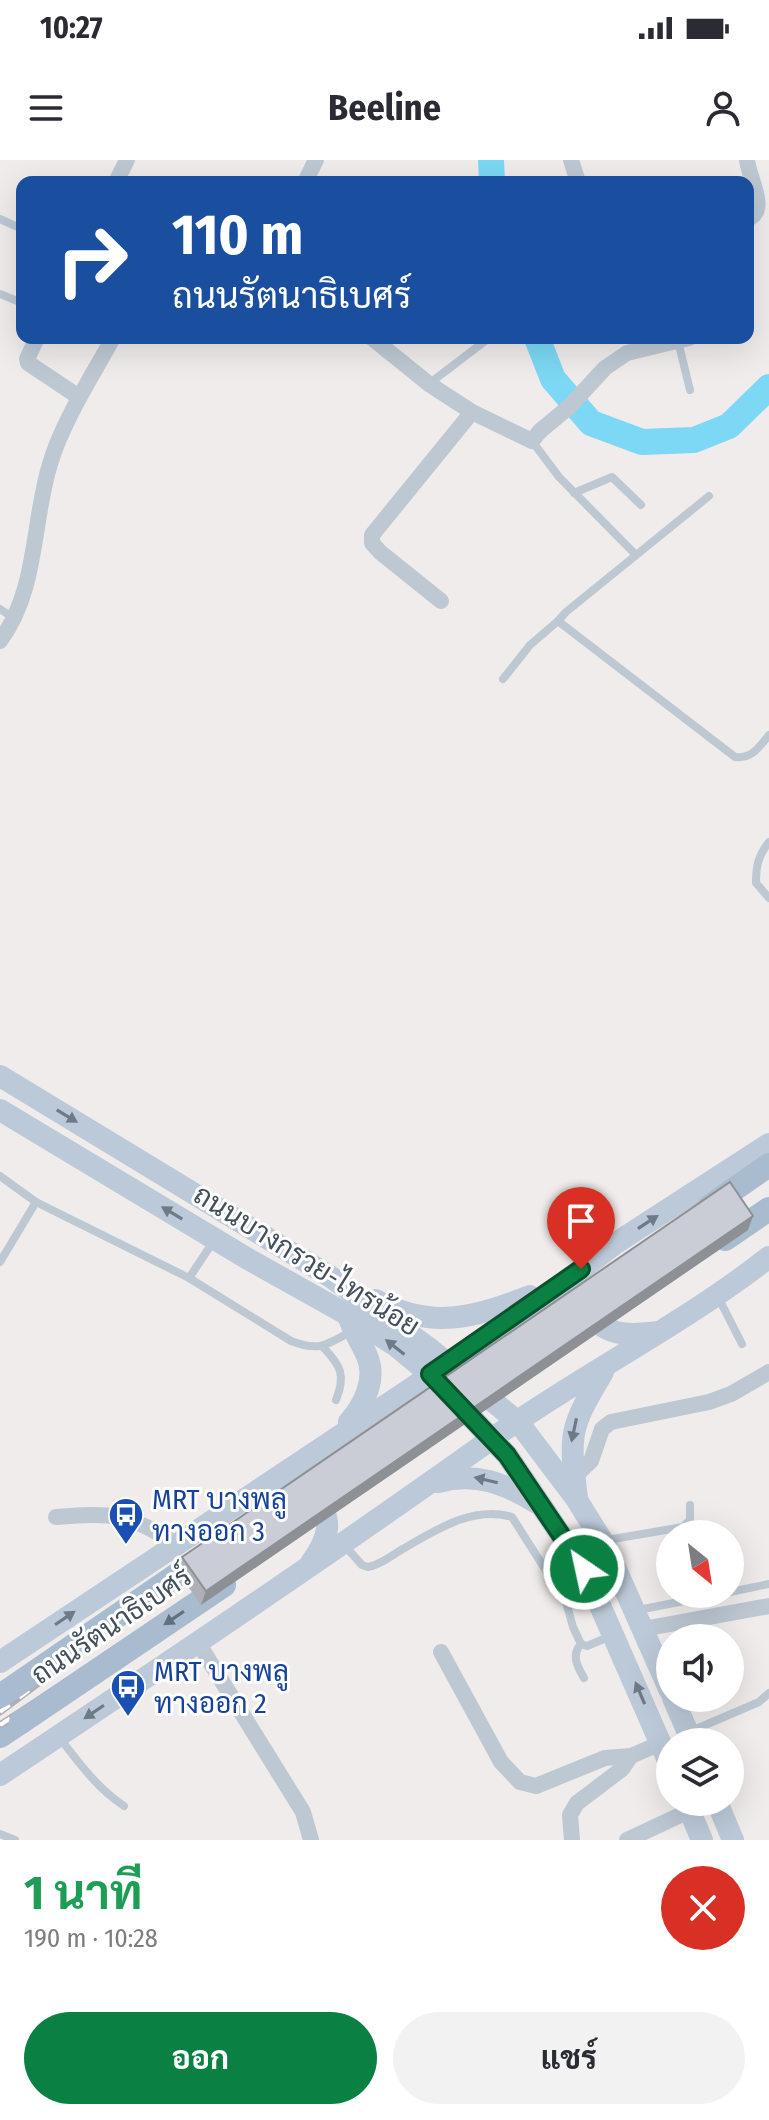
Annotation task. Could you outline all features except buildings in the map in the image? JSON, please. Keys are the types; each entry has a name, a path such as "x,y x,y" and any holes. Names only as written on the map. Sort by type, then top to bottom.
{"main road":[{"name":"ถนนบางกรวย-ไทรน้อย","path":"0,1076 331,1277 438,1368 519,1423 569,1483 602,1541 656,1659"},
{"name":"ถนนบางกรวย-ไทรน้อย","path":"0,1110 350,1322 438,1368 507,1455 584,1569 656,1731"},
{"name":"ถนนรัตนาธิเบศร์","path":"286,1500 769,1144"},
{"path":"644,1253 769,1165"},
{"path":"708,1251 769,1209"},
{"path":"0,1775 343,1544 492,1438 664,1331 769,1257"},
{"path":"610,1262 588,1266 582,1282 587,1310 601,1327 616,1334 664,1331"},
{"name":"ถนนรัตนาธิเบศร์","path":"0,1662 562,1284 610,1262"},
{"path":"331,1277 392,1309 448,1319 481,1314 562,1284"},
{"path":"581,1341 619,1314"},
{"path":"302,1461 351,1421 366,1400 371,1375 368,1357 350,1322"},
{"path":"427,1485 468,1476 506,1485 536,1498 569,1483 571,1439 578,1414 605,1368"},
{"path":"452,1430 518,1386"},
{"path":"253,1494 280,1483 294,1483 320,1501 328,1527 324,1544 298,1573"},
{"path":"308,1527 348,1501"},
{"name":"ถนนรัตนาธิเบศร์","path":"0,1696 221,1545"},
{"name":"ถนนรัตนาธิเบศร์","path":"0,1736 243,1571"},
{"path":"692,1816 702,1840"},
{"path":"723,1816 733,1840"}],"street":[{"path":"754,180 761,209 754,218"},
{"path":"34,344 28,363 79,397"},
{"path":"0,641 6,613 30,567 50,462 79,397 110,344"},
{"path":"379,344 429,384 472,412 532,441 605,368 627,353 663,344"},
{"path":"441,601 380,552 372,543 372,535 472,412"},
{"path":"569,1483 591,1461 602,1429 611,1422 709,1402 731,1394 769,1372"},
{"path":"56,1517 104,1513 151,1527 175,1544"},
{"path":"639,1620 769,1606"},
{"path":"197,1641 303,1812 311,1840"},
{"path":"441,1652 501,1762 520,1782 536,1786 605,1758 631,1756 656,1745"},
{"path":"572,1840 570,1815 577,1803 622,1769 631,1756"},
{"path":"627,1840 670,1816"}],"lane":[{"path":"429,384 481,344"},
{"path":"684,344 690,390"},
{"path":"532,441 574,493 636,555"},
{"path":"574,493 612,477 641,505"},
{"path":"503,679 524,651 709,496"},
{"path":"558,621 735,757 752,755 769,735"},
{"path":"769,842 756,866 756,883 769,898"},
{"path":"0,1176 36,1202 189,1278 291,1341 308,1347 323,1347 350,1322"},
{"path":"0,1262 36,1202"},
{"path":"189,1278 216,1239"},
{"path":"717,1295 742,1344"},
{"path":"323,1347 340,1370 343,1383 336,1400"},
{"path":"602,1541 683,1527 690,1520 690,1505"},
{"path":"343,1544 362,1565 368,1567 439,1528 463,1519 493,1514 512,1517 566,1602 581,1644 587,1646 615,1635"},
{"path":"744,1589 769,1584"},
{"path":"639,1620 676,1608"},
{"path":"581,1644 576,1662 584,1678"},
{"path":"708,1728 759,1702 769,1693"},
{"path":"58,1736 89,1777 124,1806"},
{"path":"0,1834 15,1840"}],"waterway":[{"path":"491,160 492,176"},
{"path":"539,344 553,379 591,423 642,442 694,440 729,426 769,387"}],"railway":[{"path":"720,1206 769,1175"},
{"path":"733,1231 769,1206"},
{"path":"0,1712 199,1563"},
{"path":"0,1725 215,1586"}],"place":[{"name":"MRT บางพลู ทางออก 3","path":"126,1546"},
{"name":"MRT บางพลู ทางออก 2","path":"128,1718"}],"route":[{"path":"581,1269 430,1374 507,1455 584,1569"}]}
